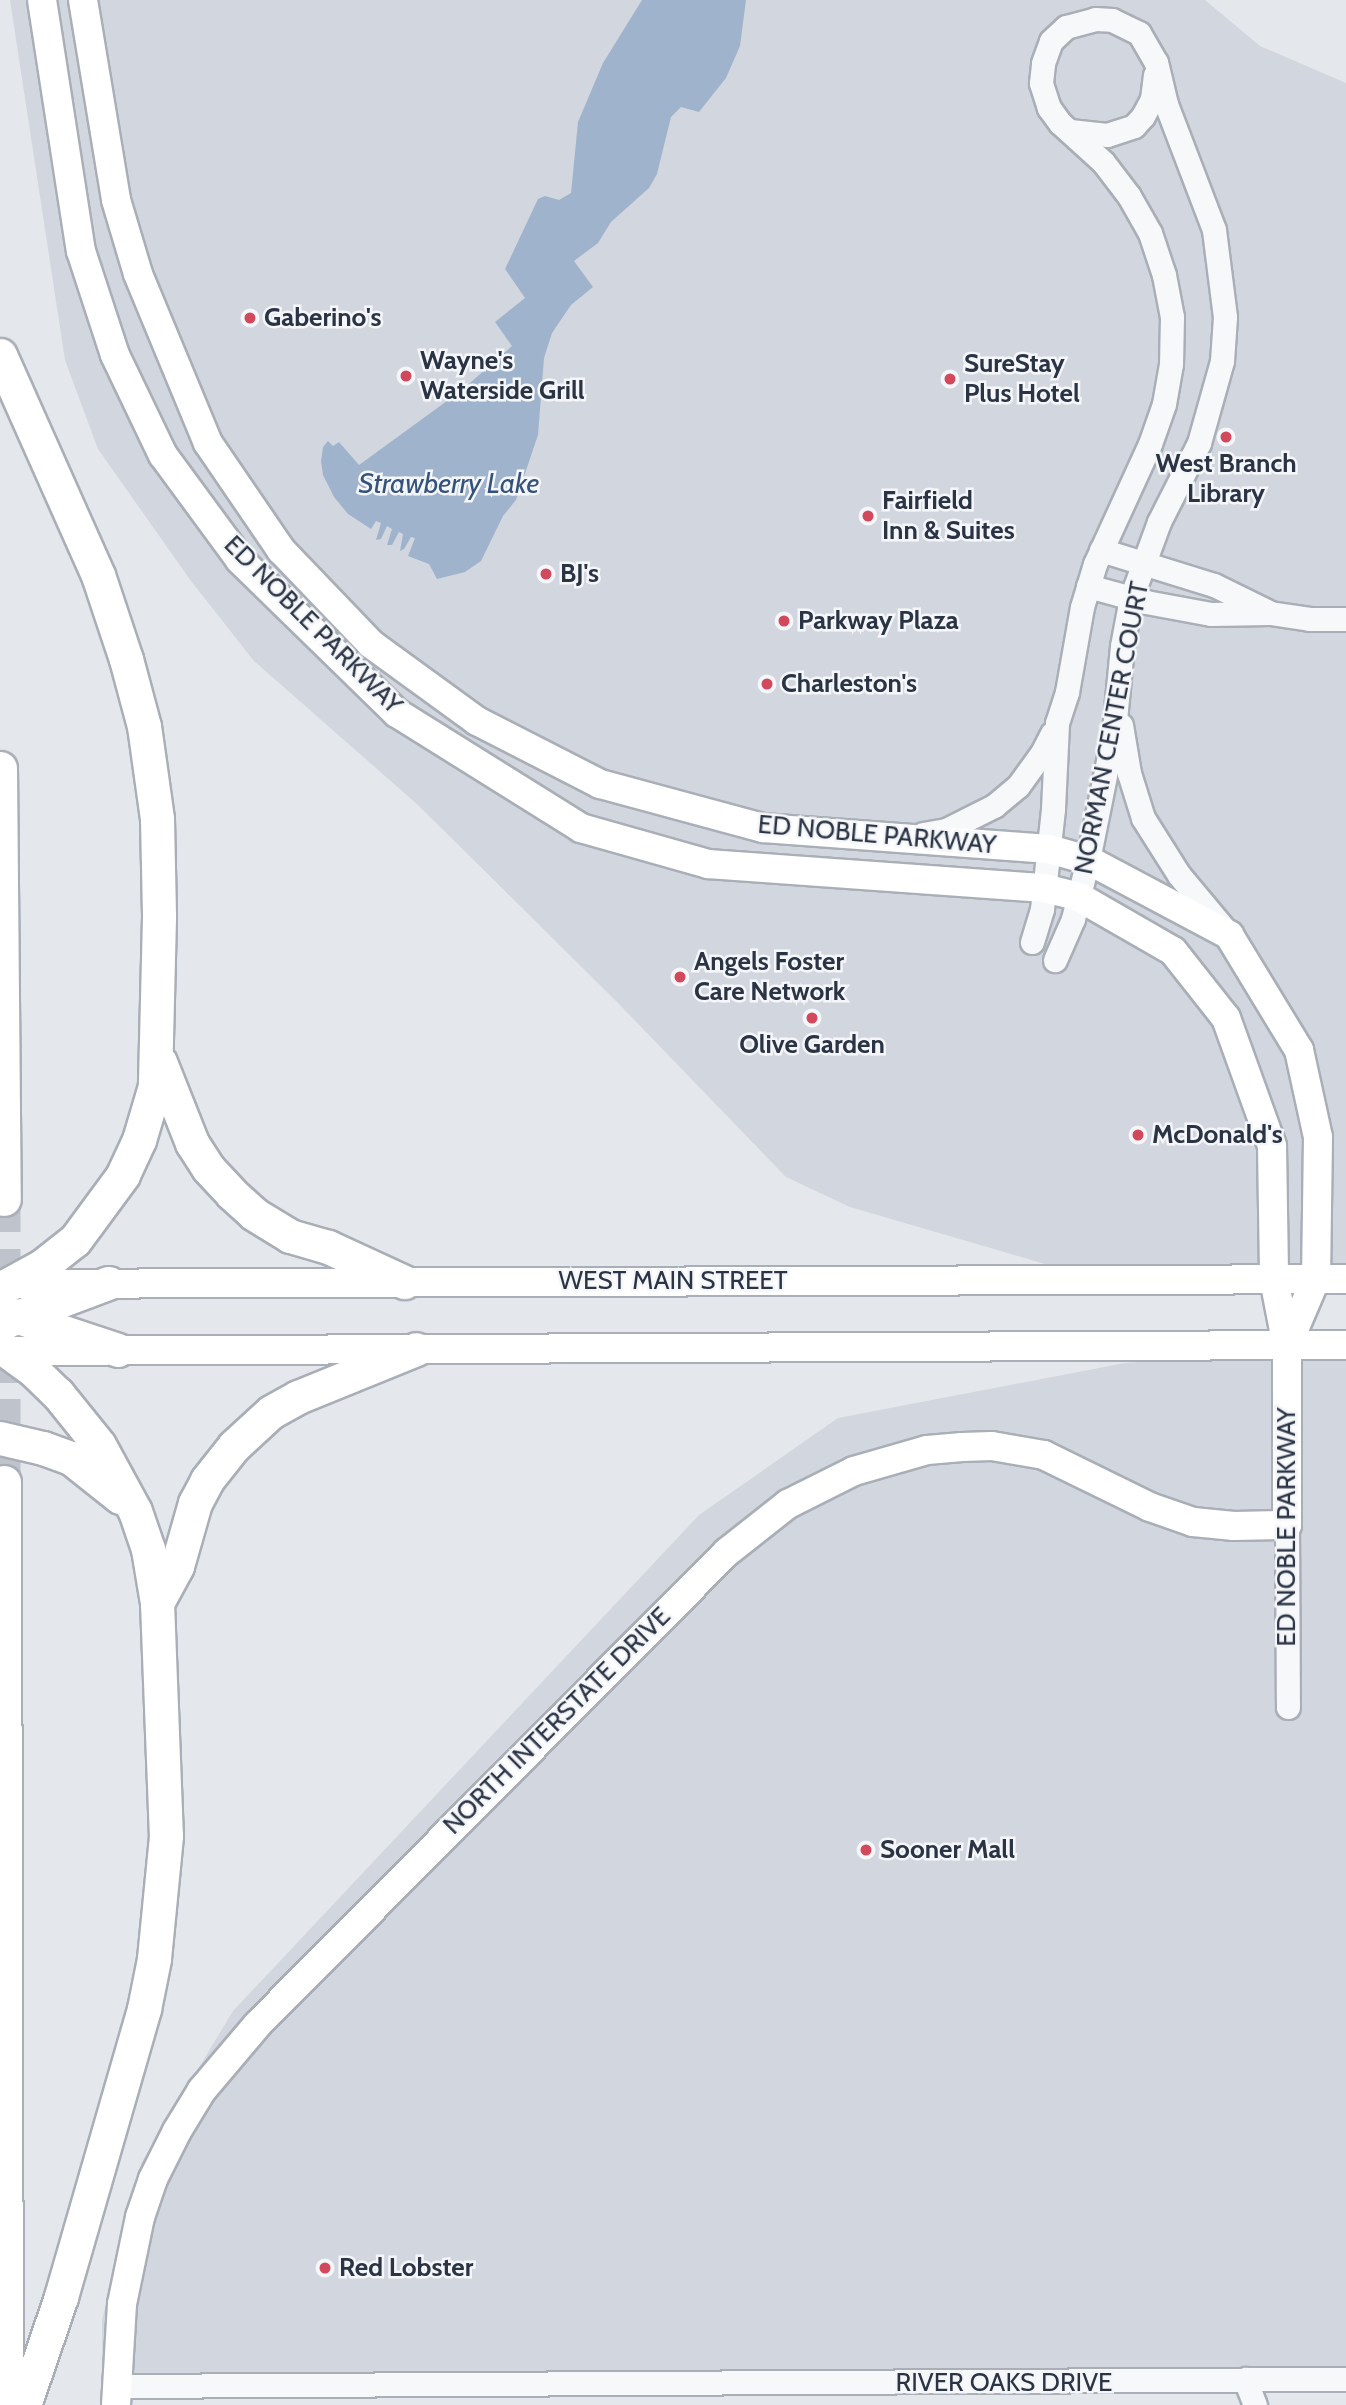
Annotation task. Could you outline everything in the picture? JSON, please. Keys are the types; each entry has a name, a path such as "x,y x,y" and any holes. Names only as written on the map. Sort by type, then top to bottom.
{"highway":[{"path":"0,355 98,575 126,659 144,726 157,819 158,1053 155,1086 147,1116 123,1175 75,1240 42,1266 4,1317"},
{"path":"0,768 4,1199"},
{"path":"158,1053 192,1143 208,1168 231,1193 254,1214 290,1236 328,1247 404,1282"},
{"path":"4,1317 108,1283"},
{"path":"4,1317 118,1350"},
{"path":"4,1317 32,1369 81,1422 115,1471 135,1511 148,1549 157,1603 166,1836 154,1959 127,2074 61,2298 24,2405"},
{"path":"157,1603 177,1566 195,1503 207,1480 234,1446 271,1412 298,1396 416,1349"},
{"path":"0,1438 71,1458 102,1480 135,1511"},
{"path":"4,1482 6,2405"}],"main road":[{"name":"ED NOBLE PARKWAY","path":"42,0 81,251 115,355 163,455 240,560 397,713 581,828 708,864 1045,888 1079,897 1173,951 1226,1018 1272,1146 1274,1279 1286,1346 1287,1525"},
{"name":"ED NOBLE PARKWAY","path":"83,0 116,200 138,274 208,443 281,550 371,644 477,721 600,784 763,828 1049,849 1088,860 1229,935 1299,1051 1318,1137 1316,1278 1286,1346"},
{"name":"WEST MAIN STREET","path":"108,1283 1346,1279"},
{"path":"118,1350 1346,1345"},
{"name":"NORTH INTERSTATE DRIVE","path":"116,2396 122,2304 140,2217 171,2143 202,2090 258,2024 402,1877 702,1575 757,1525 788,1504 854,1471 927,1450 992,1446 1044,1455 1150,1507 1193,1522 1234,1526 1287,1525"}],"street":[{"name":"NORMAN CENTER COURT","path":"1032,942 1045,888 1057,723 1067,692 1073,649 1088,586 1101,550 1150,444 1164,404 1171,364 1172,317 1164,275 1150,233 1129,196 1103,162 1049,108 1041,83 1046,51 1066,27 1095,19 1128,26 1139,33 1156,62 1166,104 1214,230 1225,317 1222,361 1200,439 1159,522 1131,598 1117,688 1114,730 1088,860 1079,897 1055,960"},
{"path":"1070,131 1107,135 1134,125 1143,116 1152,99 1156,62"},
{"path":"1101,550 1214,585 1270,613"},
{"path":"1088,586 1131,598 1211,614 1270,613 1310,619 1346,618"},
{"path":"1117,688 1124,746 1143,818 1179,875 1229,935"},
{"path":"895,838 946,830 993,806 1018,786 1042,753 1057,723"},
{"name":"ED NOBLE PARKWAY","path":"1287,1525 1288,1707"},
{"path":"1238,2405 1245,2379"},
{"path":"1245,2379 1255,2405"},
{"name":"RIVER OAKS DRIVE","path":"116,2396 1346,2379"}],"shaded area":[{"name":"Parkway Plaza","path":"10,0 1205,0 1260,46 1346,83 1346,1265 1045,1264 850,1207 786,1177 618,1003 418,805 254,661 191,581 98,449 65,360"},
{"name":"Sooner Mall","path":"1346,1348 1346,2370 985,2369 102,2377 102,2320 142,2162 233,2011 699,1515 838,1418 1125,1363"}],"water":[{"name":"Strawberry Lake","path":"642,0 746,0 740,46 726,78 699,112 681,107 671,117 657,174 649,188 611,222 598,243 574,261 593,287 571,305 552,333 544,358 538,435 516,500 503,516 481,561 465,572 437,579 429,564 408,556 415,538 411,537 400,551 403,534 399,532 392,545 387,545 392,529 387,526 381,539 376,540 381,523 376,521 371,529 348,514 334,497 323,475 323,447 328,441 333,446 339,442 359,465 462,390 512,346 495,322 525,298 505,269 538,199 545,196 559,200 571,193 578,122 603,63"}],"tunnel":[{"path":"4,1199 4,1482"}],"place":[{"name":"Gaberino's","path":"250,318"},
{"name":"Wayne's Waterside Grill","path":"406,376"},
{"name":"SureStay Plus Hotel","path":"950,379"},
{"name":"West Branch Library","path":"1226,437"},
{"name":"Fairfield Inn & Suites","path":"868,516"},
{"name":"BJ's","path":"546,574"},
{"name":"Parkway Plaza","path":"784,621"},
{"name":"Charleston's","path":"767,684"},
{"name":"Angels Foster Care Network","path":"680,977"},
{"name":"Olive Garden","path":"812,1018"},
{"name":"McDonald's","path":"1138,1135"},
{"name":"Sooner Mall","path":"866,1850"},
{"name":"Red Lobster","path":"325,2268"}]}
